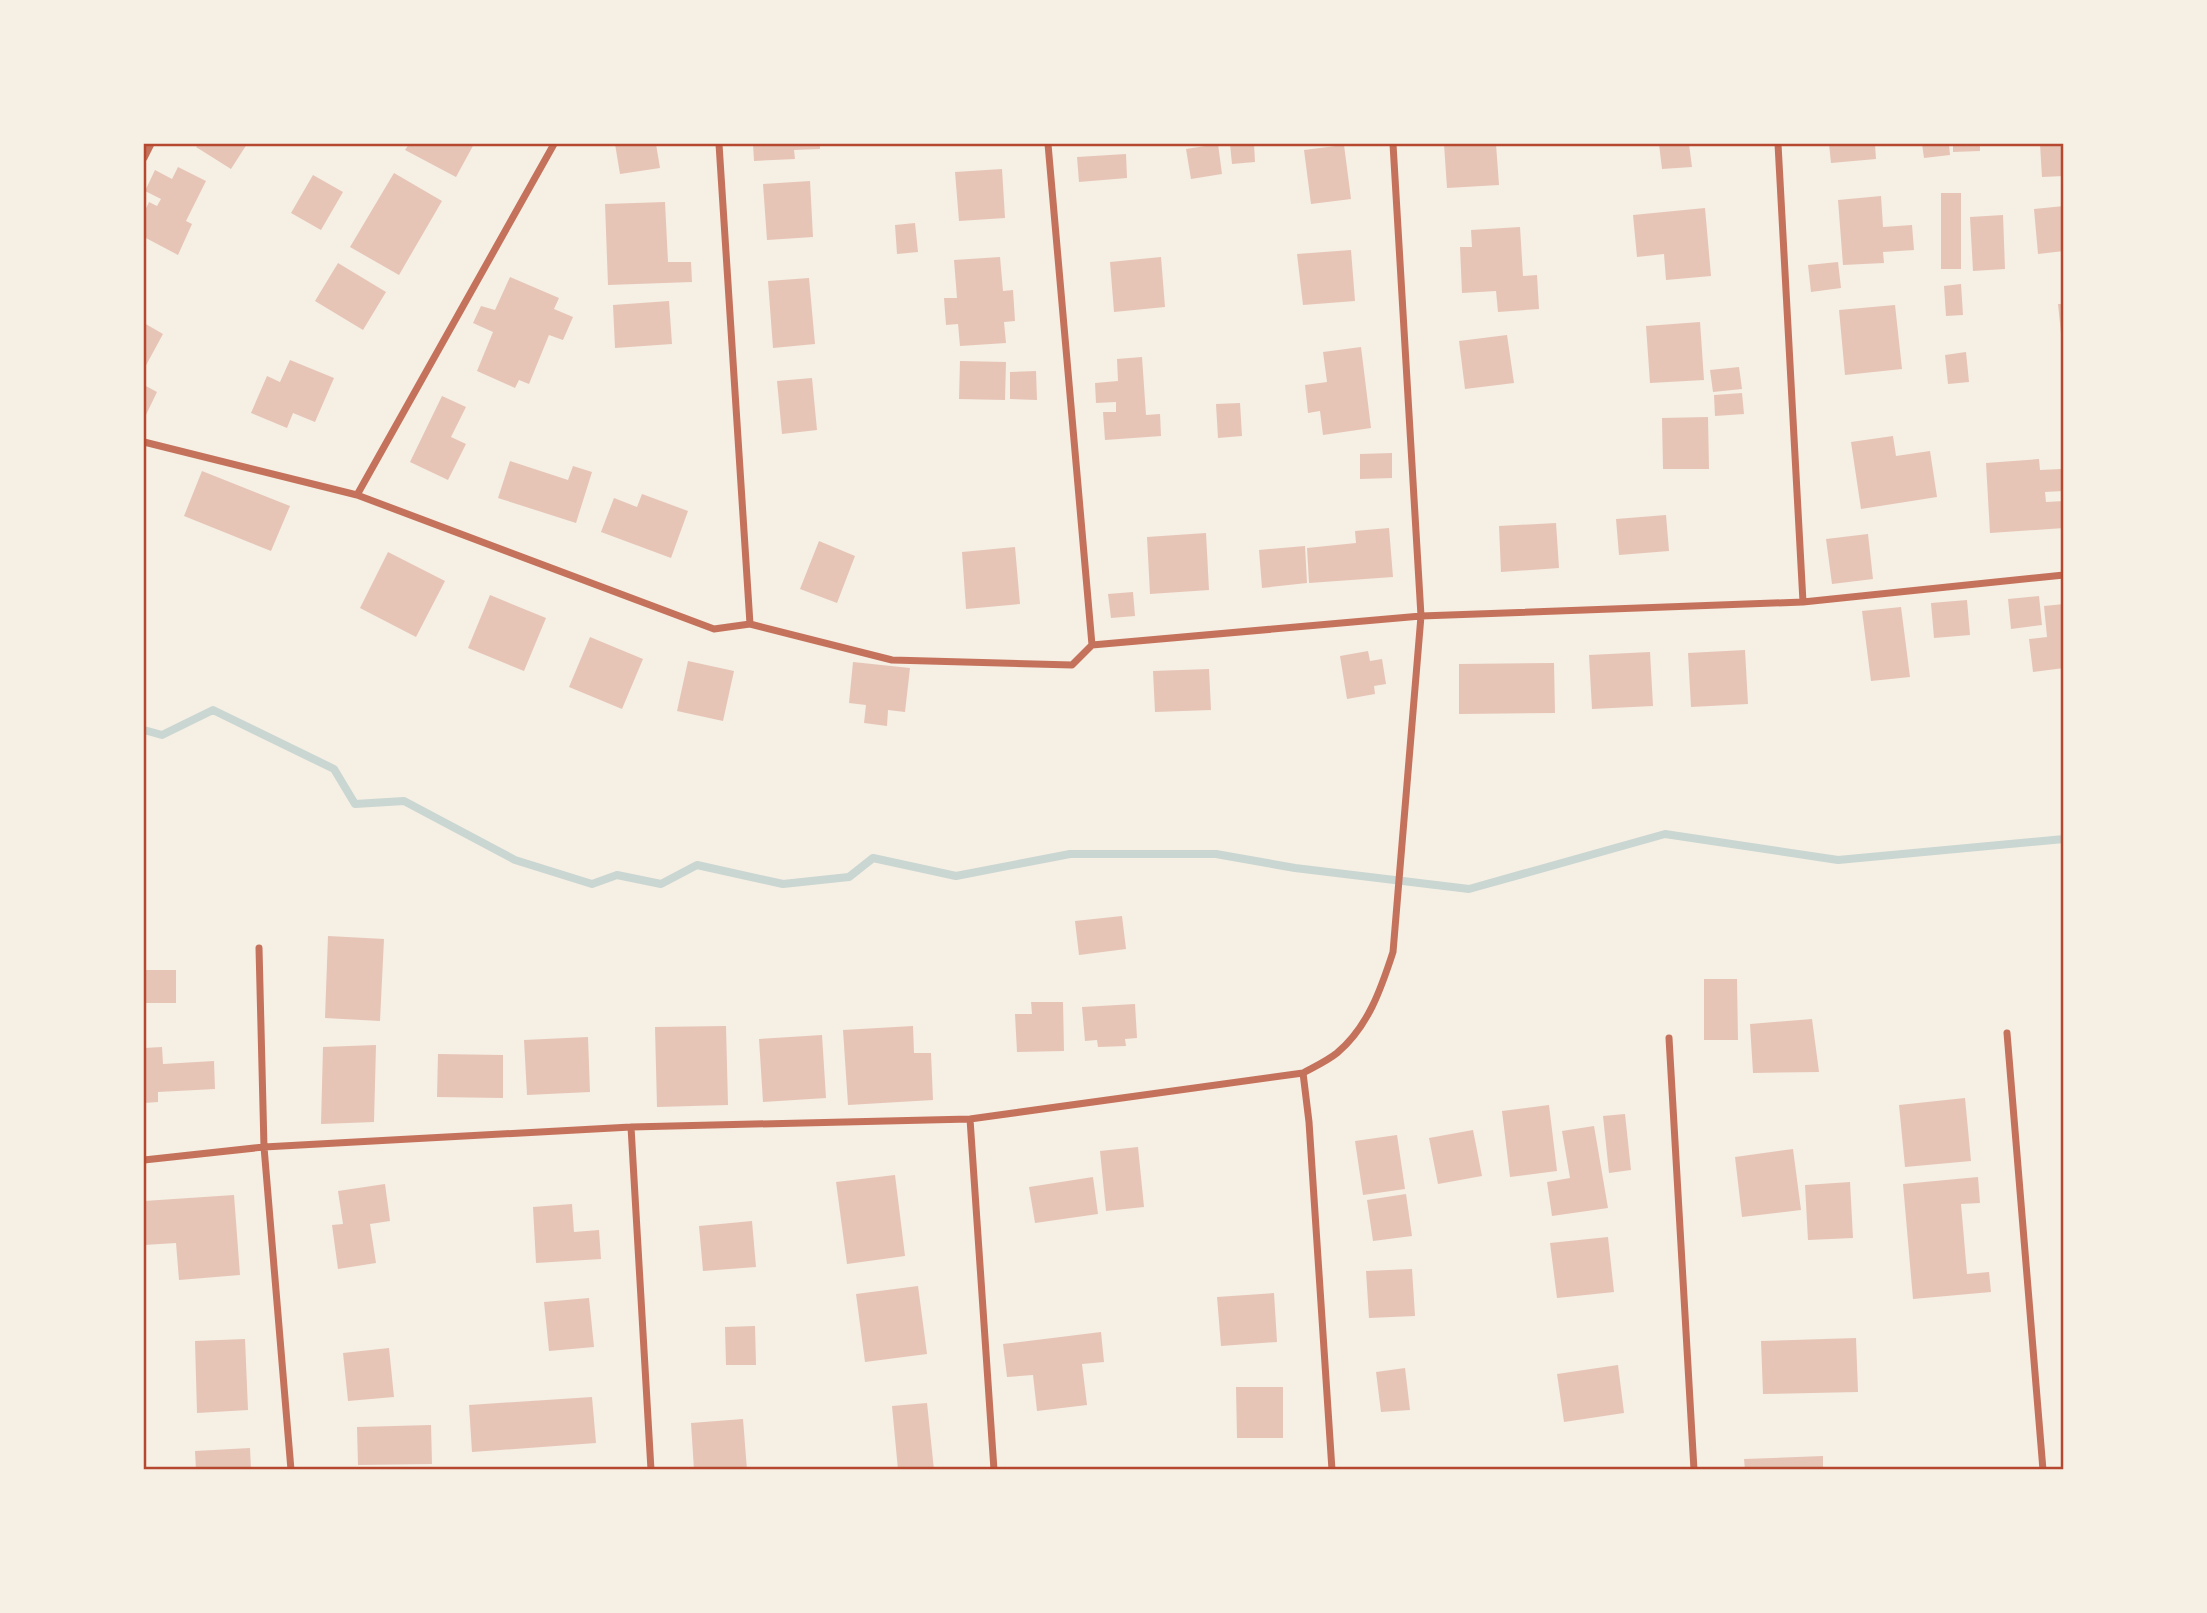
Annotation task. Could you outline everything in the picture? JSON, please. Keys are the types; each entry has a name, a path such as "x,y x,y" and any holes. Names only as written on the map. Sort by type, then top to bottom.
{"street":[{"path":"144,158 151,144"},
{"path":"358,495 554,144"},
{"path":"719,144 750,624"},
{"path":"1048,144 1091,645"},
{"path":"144,1160 264,1147 631,1127 971,1119 1303,1073 1336,1054 1361,1027 1378,997 1393,952 1420,616 1393,144"},
{"path":"1779,144 1803,602"},
{"path":"144,442 358,495 714,629 750,624 892,660 1072,665 1091,645 1420,616 1803,602 2063,575"},
{"path":"259,948 264,1147 291,1469"},
{"path":"2007,1032 2043,1469"},
{"path":"1669,1038 1694,1469"},
{"path":"1303,1073 1309,1122 1332,1469"},
{"path":"971,1119 994,1469"},
{"path":"631,1127 651,1469"}],"building":[{"path":"199,144 247,144 231,169 196,147"},
{"path":"409,144 474,144 456,177 405,150"},
{"path":"615,144 656,144 660,168 620,174"},
{"path":"753,144 820,144 820,149 794,150 795,159 754,161"},
{"path":"1218,144 1222,174 1191,179 1186,149"},
{"path":"1230,144 1254,144 1255,162 1232,164"},
{"path":"1444,144 1496,144 1499,185 1447,188"},
{"path":"1659,144 1689,144 1692,167 1662,169"},
{"path":"1829,144 1875,144 1876,159 1831,163"},
{"path":"1922,144 1949,144 1950,155 1924,158"},
{"path":"1953,144 1980,144 1980,151 1953,152"},
{"path":"2040,144 2064,144 2064,176 2042,177"},
{"path":"1344,145 1351,199 1311,204 1304,150"},
{"path":"1126,154 1127,178 1079,182 1077,157"},
{"path":"178,167 206,181 186,221 192,224 178,255 144,237 144,213 149,202 157,206 161,199 145,191 155,170 172,179"},
{"path":"1002,169 1005,218 959,221 955,172"},
{"path":"394,173 442,201 399,275 350,247"},
{"path":"313,175 343,192 321,230 291,213"},
{"path":"810,181 813,237 767,240 763,184"},
{"path":"1941,193 1961,193 1961,269 1941,269"},
{"path":"1881,196 1883,227 1912,225 1914,250 1883,252 1884,263 1843,265 1838,200"},
{"path":"665,202 668,262 691,262 692,282 608,285 605,204"},
{"path":"2064,206 2064,251 2038,254 2034,209"},
{"path":"1705,208 1711,276 1666,280 1664,254 1637,257 1633,215"},
{"path":"2003,215 2005,269 1973,271 1970,217"},
{"path":"915,223 918,252 897,254 895,225"},
{"path":"1520,227 1523,276 1537,275 1539,309 1498,312 1496,291 1462,293 1460,247 1472,247 1471,230"},
{"path":"1351,250 1355,301 1303,305 1297,254"},
{"path":"1000,257 1003,291 1013,290 1015,321 1004,322 1006,343 960,346 958,324 946,325 944,298 957,298 954,260"},
{"path":"1161,257 1165,307 1114,312 1110,262"},
{"path":"1838,262 1841,288 1811,292 1808,265"},
{"path":"338,263 386,292 363,330 315,301"},
{"path":"510,277 559,298 554,309 573,317 563,340 549,335 529,384 519,380 515,388 477,371 493,332 473,323 481,306 495,310"},
{"path":"809,278 815,344 773,348 768,281"},
{"path":"1961,284 1963,315 1946,316 1944,286"},
{"path":"669,301 672,344 615,348 613,305"},
{"path":"2058,304 2064,304 2064,343 2062,343"},
{"path":"1895,305 1902,369 1845,375 1839,310"},
{"path":"1700,322 1704,380 1650,383 1646,326"},
{"path":"144,323 163,334 144,369"},
{"path":"1507,335 1514,383 1465,389 1459,341"},
{"path":"1361,347 1371,428 1323,435 1320,411 1308,413 1305,385 1327,382 1323,352"},
{"path":"1966,352 1969,382 1948,384 1945,355"},
{"path":"1142,357 1146,415 1160,414 1161,436 1105,440 1103,412 1116,412 1116,402 1096,403 1095,383 1118,381 1117,359"},
{"path":"290,360 334,378 315,422 293,413 287,428 251,413 267,376 280,382"},
{"path":"960,361 1006,362 1005,400 959,399"},
{"path":"1739,367 1742,389 1713,392 1710,370"},
{"path":"1036,371 1037,400 1010,399 1010,372"},
{"path":"812,378 817,430 782,434 777,381"},
{"path":"144,385 157,392 144,419"},
{"path":"1742,393 1744,414 1715,416 1714,395"},
{"path":"442,396 466,407 451,437 466,444 448,480 410,462"},
{"path":"1240,403 1242,436 1218,438 1216,404"},
{"path":"1708,417 1709,469 1663,469 1662,418"},
{"path":"1893,436 1896,456 1930,451 1937,497 1861,509 1851,442"},
{"path":"1392,453 1392,478 1360,479 1360,454"},
{"path":"2039,459 2040,470 2061,469 2063,491 2045,492 2046,502 2064,501 2064,528 1990,533 1986,463"},
{"path":"510,461 568,480 573,466 592,472 576,523 498,498"},
{"path":"202,471 290,506 271,551 184,516"},
{"path":"642,494 688,511 671,558 601,532 614,498 637,507"},
{"path":"1666,515 1669,551 1619,555 1616,519"},
{"path":"1556,523 1559,568 1501,572 1499,526"},
{"path":"1389,528 1393,577 1309,583 1307,548 1356,543 1355,531"},
{"path":"1206,533 1209,590 1150,594 1147,537"},
{"path":"1868,534 1873,579 1832,584 1826,539"},
{"path":"819,541 855,556 837,603 800,589"},
{"path":"1305,546 1307,583 1262,588 1259,550"},
{"path":"1015,547 1020,604 966,609 962,552"},
{"path":"388,552 445,581 416,637 360,608"},
{"path":"1133,592 1135,616 1111,618 1108,594"},
{"path":"490,595 546,618 524,671 468,648"},
{"path":"2039,596 2042,625 2011,629 2008,599"},
{"path":"1967,600 1970,635 1934,638 1931,603"},
{"path":"2064,604 2064,668 2033,672 2029,639 2047,637 2044,606"},
{"path":"1901,607 1910,677 1871,681 1862,611"},
{"path":"590,637 643,659 622,709 569,687"},
{"path":"1745,650 1748,704 1691,707 1688,653"},
{"path":"1368,651 1370,661 1382,659 1386,684 1374,686 1375,694 1347,699 1340,656"},
{"path":"1650,652 1653,706 1592,709 1589,655"},
{"path":"688,661 734,671 723,721 677,711"},
{"path":"853,662 910,668 905,712 888,710 887,726 864,723 866,705 849,703"},
{"path":"1554,663 1555,713 1459,714 1459,664"},
{"path":"1209,669 1211,710 1155,712 1153,671"},
{"path":"1122,916 1126,949 1079,955 1075,921"},
{"path":"328,936 384,939 380,1021 325,1018"},
{"path":"145,970 176,970 176,1003 145,1003"},
{"path":"1704,979 1737,979 1738,1040 1704,1040"},
{"path":"1031,1002 1063,1002 1064,1051 1017,1052 1015,1014 1032,1014"},
{"path":"1135,1004 1137,1038 1125,1039 1126,1046 1098,1047 1097,1040 1085,1041 1082,1007"},
{"path":"1812,1019 1819,1072 1753,1073 1750,1024"},
{"path":"726,1026 728,1105 657,1107 655,1027"},
{"path":"913,1026 914,1053 931,1053 933,1100 848,1105 843,1030"},
{"path":"822,1035 826,1098 763,1102 759,1039"},
{"path":"588,1037 590,1092 527,1095 524,1040"},
{"path":"376,1045 374,1122 321,1124 323,1047"},
{"path":"162,1047 163,1064 214,1061 215,1089 158,1092 158,1102 144,1103 144,1048"},
{"path":"438,1054 503,1055 503,1098 437,1097"},
{"path":"1965,1098 1971,1161 1905,1167 1899,1105"},
{"path":"1549,1105 1557,1171 1510,1177 1502,1111"},
{"path":"1625,1114 1631,1170 1609,1173 1603,1116"},
{"path":"1594,1126 1608,1208 1552,1216 1547,1182 1570,1178 1562,1131"},
{"path":"1473,1130 1482,1176 1438,1184 1429,1138"},
{"path":"1397,1135 1405,1189 1363,1195 1355,1141"},
{"path":"1138,1147 1144,1207 1106,1211 1100,1151"},
{"path":"1793,1149 1801,1210 1742,1217 1735,1157"},
{"path":"895,1175 905,1256 847,1264 836,1182"},
{"path":"1093,1177 1098,1214 1035,1223 1029,1187"},
{"path":"1978,1177 1980,1203 1961,1204 1967,1274 1989,1272 1991,1292 1913,1299 1903,1184"},
{"path":"1850,1182 1853,1238 1808,1240 1805,1185"},
{"path":"385,1184 390,1221 370,1224 376,1263 338,1269 332,1225 343,1224 338,1191"},
{"path":"1406,1194 1412,1236 1373,1241 1367,1200"},
{"path":"234,1195 240,1275 179,1280 176,1243 144,1245 144,1201"},
{"path":"572,1204 574,1232 599,1230 601,1259 536,1263 533,1207"},
{"path":"752,1221 756,1267 703,1271 699,1226"},
{"path":"1608,1237 1614,1292 1557,1298 1550,1243"},
{"path":"1412,1269 1415,1316 1369,1318 1366,1271"},
{"path":"918,1286 927,1354 865,1362 856,1294"},
{"path":"1274,1293 1277,1342 1221,1346 1217,1297"},
{"path":"589,1298 594,1347 549,1351 544,1302"},
{"path":"755,1326 756,1365 726,1365 725,1327"},
{"path":"1101,1332 1104,1362 1082,1364 1087,1405 1037,1411 1033,1375 1007,1377 1003,1344"},
{"path":"1856,1338 1858,1392 1763,1394 1761,1341"},
{"path":"245,1339 248,1410 197,1413 195,1341"},
{"path":"389,1348 394,1397 348,1401 343,1353"},
{"path":"1618,1365 1624,1413 1564,1422 1557,1374"},
{"path":"1405,1368 1410,1410 1381,1412 1376,1372"},
{"path":"1236,1387 1283,1387 1283,1438 1237,1438"},
{"path":"592,1397 596,1443 472,1452 469,1405"},
{"path":"927,1403 934,1470 898,1470 892,1406"},
{"path":"743,1419 747,1470 694,1470 691,1423"},
{"path":"431,1425 432,1464 358,1465 357,1427"},
{"path":"250,1448 251,1470 196,1470 195,1451"},
{"path":"1823,1456 1823,1470 1745,1470 1744,1459"}],"waterway":[{"path":"144,730 162,735 213,710 334,769 355,804 404,801 515,860 592,884 617,875 661,884 697,865 783,884 849,877 873,858 956,876 1070,854 1216,854 1295,868 1469,889 1665,834 1838,860 2064,839"}]}
